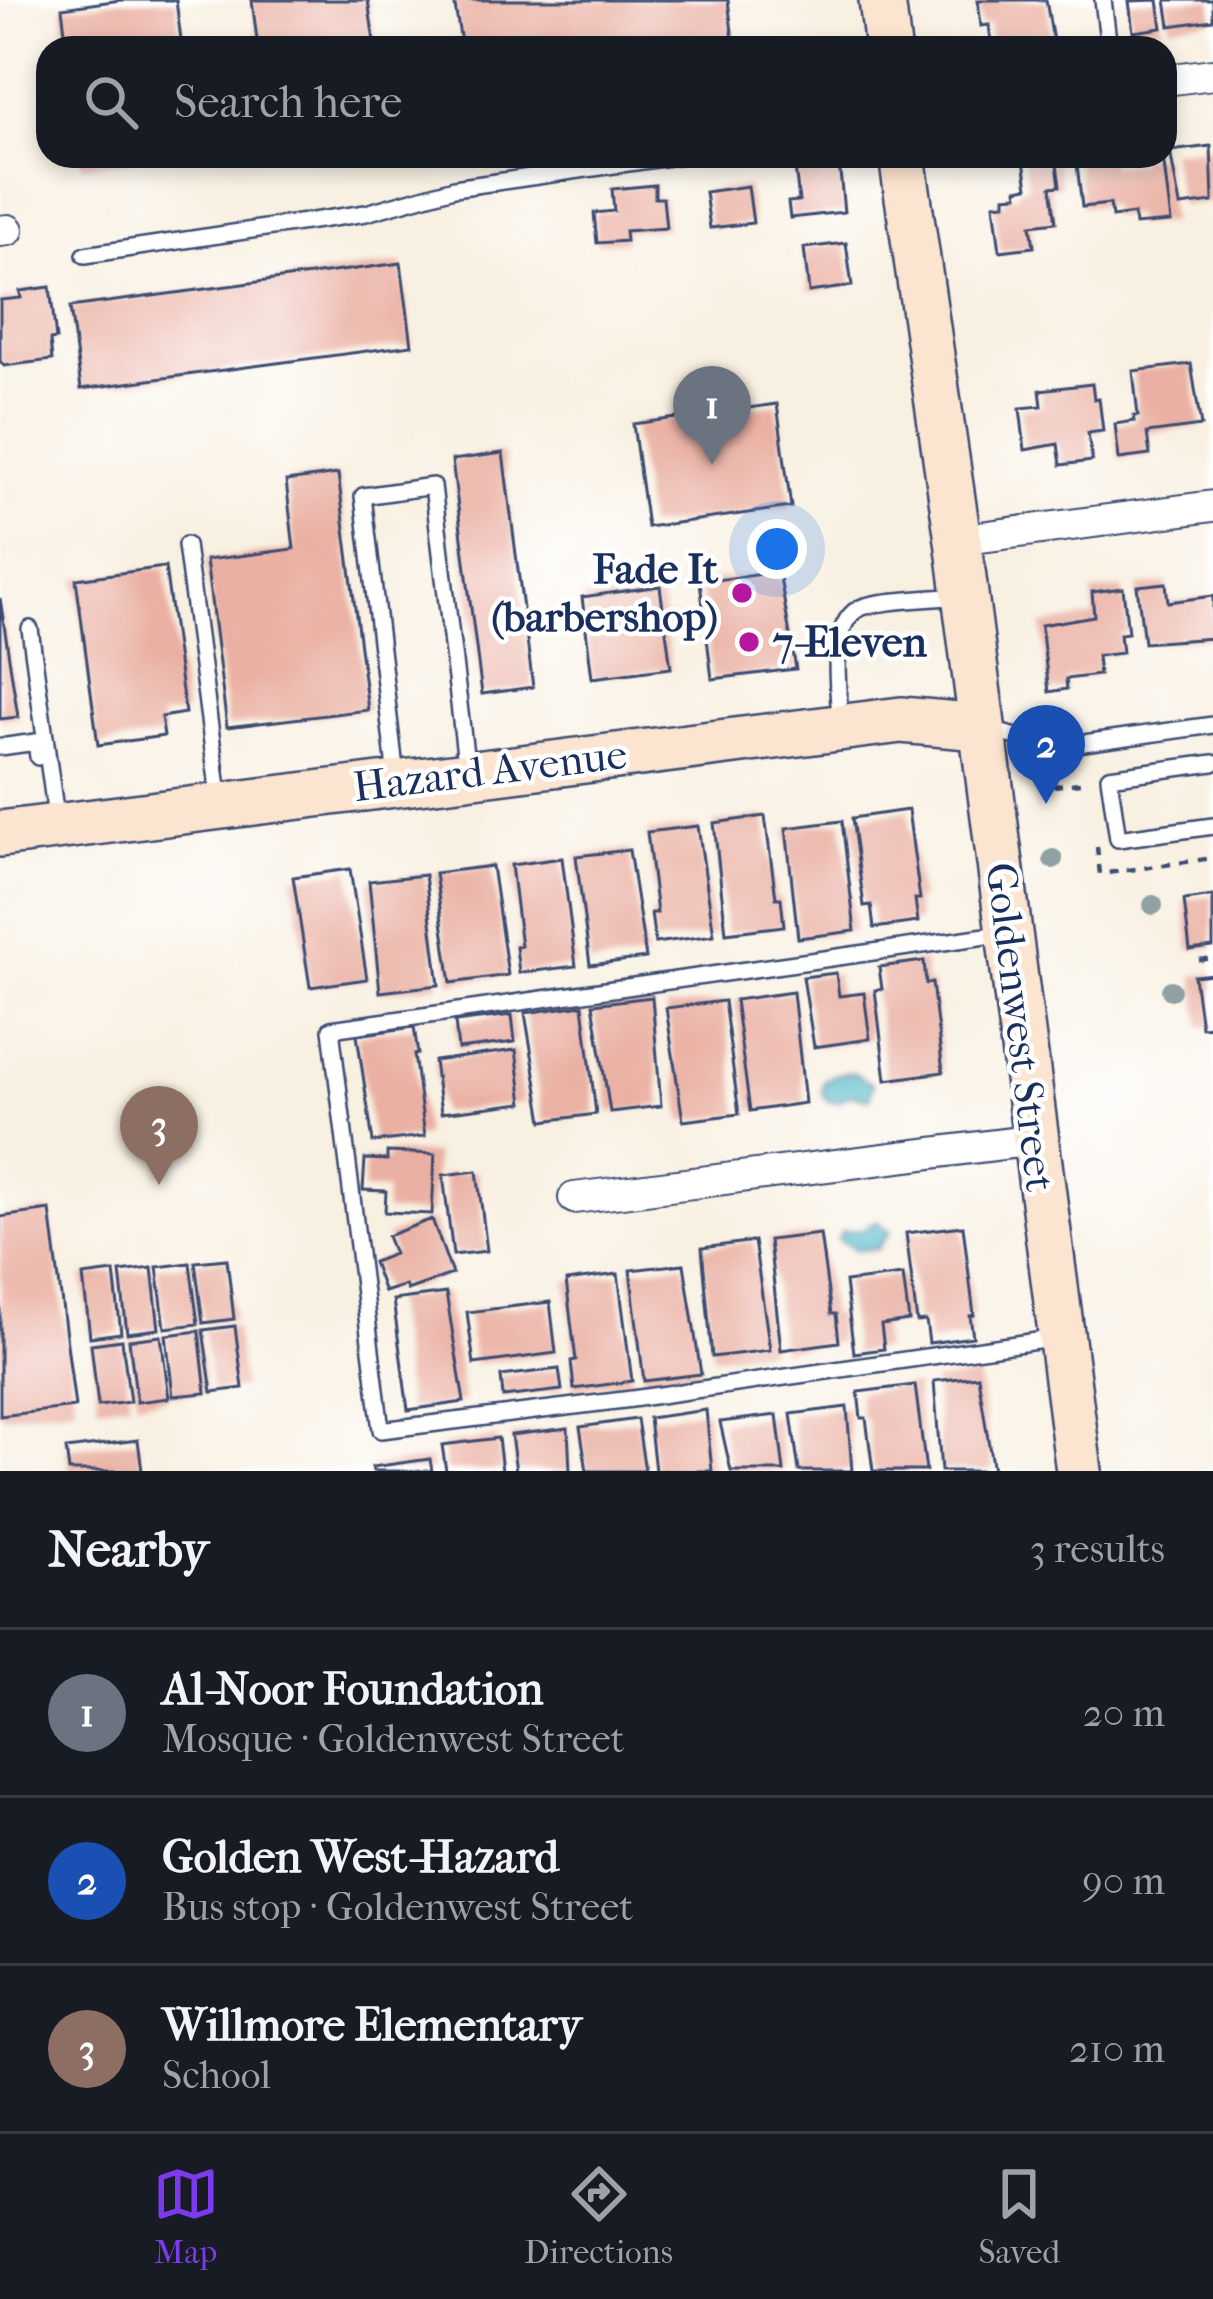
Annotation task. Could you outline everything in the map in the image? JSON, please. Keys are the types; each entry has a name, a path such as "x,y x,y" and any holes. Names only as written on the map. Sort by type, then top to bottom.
{"main road":[{"path":"882,0 886,36"},
{"name":"Goldenwest Street","path":"904,168 958,540 1079,1471"},
{"name":"Hazard Avenue","path":"0,834 901,720 980,727"}],"street":[{"path":"1177,78 1213,74"},
{"path":"958,540 1213,506"},
{"path":"574,1198 1035,1140"}],"lane":[{"path":"1103,0 1108,36"},
{"path":"85,255 366,213 454,188 593,168"},
{"path":"396,783 366,493 433,486 468,774"},
{"path":"186,544 221,806"},
{"path":"841,728 836,659 846,620 860,607 964,595"},
{"path":"30,629 52,827"},
{"path":"980,727 1055,747 1213,725"},
{"path":"0,747 36,742 52,827"},
{"path":"1213,763 1109,777 1118,839 1213,826"},
{"path":"1008,933 331,1029 381,1430 1061,1338"}],"path":[{"path":"1199,960 1213,958"}],"water":[{"path":"853,1072 873,1084 870,1098 850,1095 828,1101 822,1094 824,1081"},
{"path":"876,1221 890,1232 877,1249 855,1250 838,1239 842,1231 862,1230"}],"building":[{"path":"121,0 176,0 180,36 66,36 62,8"},
{"path":"252,0 368,0 373,36 256,36"},
{"path":"454,0 728,0 732,36 460,36"},
{"path":"978,0 1046,0 1052,36 990,36 989,25 981,26"},
{"path":"1158,0 1162,28 1133,32 1129,1"},
{"path":"1166,0 1213,0 1213,20 1170,26"},
{"path":"1211,146 1213,202 1180,206 1173,168 1177,168 1177,150"},
{"path":"795,168 840,168 844,212 790,218 788,202 799,201"},
{"path":"1025,168 1058,168 1060,186 1051,187 1056,222 1031,225 1034,247 1000,251 994,204 1005,203 1005,196 1018,195 1017,189 1028,187"},
{"path":"1077,168 1164,168 1171,222 1135,225 1134,214 1112,217 1110,204 1082,207"},
{"path":"655,185 655,198 663,198 666,228 625,231 626,241 597,243 594,213 614,211 612,189"},
{"path":"748,186 753,223 710,228 705,192"},
{"path":"846,243 852,286 809,292 804,248"},
{"path":"401,263 412,345 81,389 70,307"},
{"path":"50,287 56,339 50,340 52,360 4,366 0,361 0,300 21,298 20,291"},
{"path":"1191,364 1201,426 1147,433 1150,455 1119,459 1115,424 1135,421 1138,416 1133,371"},
{"path":"1092,384 1094,399 1099,398 1103,431 1088,433 1092,461 1061,465 1058,444 1025,450 1020,408 1042,406 1040,390"},
{"path":"777,404 791,507 647,527 633,424"},
{"path":"503,453 533,687 482,694 452,460"},
{"path":"338,474 368,710 227,727 206,560 294,549 286,481"},
{"path":"165,567 185,713 161,717 164,736 98,745 76,579"},
{"name":"7-Eleven","path":"779,572 796,669 712,679 700,582"},
{"path":"1166,583 1168,602 1213,596 1213,638 1144,643 1137,586"},
{"path":"660,586 671,668 592,678 582,597"},
{"path":"1123,588 1128,633 1120,634 1122,653 1097,656 1099,675 1066,679 1067,689 1049,692 1041,625 1094,616 1092,592"},
{"path":"0,598 18,717 0,719"},
{"path":"908,810 920,899 915,899 918,922 874,928 871,905 864,906 852,818"},
{"path":"765,816 784,926 726,933 714,823"},
{"path":"842,821 855,931 798,938 786,828"},
{"path":"698,826 714,935 655,943 651,913 657,913 647,832"},
{"path":"629,850 646,958 590,965 576,856"},
{"path":"562,858 576,966 519,973 516,947 521,946 511,865"},
{"path":"492,866 508,975 451,983 435,873"},
{"path":"350,869 367,979 310,987 293,877"},
{"path":"425,875 439,985 380,992 369,881"},
{"path":"1213,896 1213,947 1190,950 1184,900"},
{"path":"924,961 926,984 932,983 943,1072 886,1080 875,990 882,989 879,967"},
{"path":"836,973 839,996 864,993 870,1039 814,1047 803,977"},
{"path":"1213,974 1213,1026 1201,1027 1194,976"},
{"path":"793,992 805,1103 750,1111 735,1000"},
{"path":"652,997 661,1106 610,1112 593,1004"},
{"path":"724,1001 739,1114 683,1121 666,1008"},
{"path":"583,1005 596,1114 543,1121 525,1013"},
{"path":"512,1015 515,1042 458,1049 455,1022"},
{"path":"414,1027 425,1136 373,1142 357,1035"},
{"path":"516,1050 523,1103 441,1113 434,1061"},
{"path":"387,1152 435,1154 432,1214 385,1212 386,1191 363,1190 365,1159 387,1160"},
{"path":"477,1171 487,1251 453,1255 443,1175"},
{"path":"50,1210 75,1407 0,1416 0,1217"},
{"path":"432,1219 452,1274 407,1290 405,1285 384,1292 373,1262 394,1254 387,1236"},
{"path":"963,1226 973,1337 929,1343 926,1321 917,1322 906,1233"},
{"path":"820,1234 839,1342 781,1350 769,1240"},
{"path":"754,1241 770,1350 712,1357 702,1248"},
{"path":"227,1259 234,1319 203,1323 195,1262"},
{"path":"190,1263 198,1324 165,1328 157,1267"},
{"path":"684,1264 701,1374 644,1381 630,1270"},
{"path":"152,1268 159,1329 127,1333 120,1272"},
{"path":"114,1272 121,1333 90,1337 83,1276"},
{"path":"618,1274 632,1381 574,1389 571,1361 576,1360 566,1281"},
{"path":"903,1275 909,1321 881,1325 884,1349 854,1353 845,1282"},
{"path":"446,1293 464,1402 408,1410 393,1300"},
{"path":"550,1302 556,1353 474,1364 467,1312"},
{"path":"235,1326 243,1388 212,1392 203,1330"},
{"path":"199,1331 206,1393 173,1396 166,1335"},
{"path":"161,1336 169,1398 137,1402 129,1340"},
{"path":"122,1340 130,1402 98,1406 91,1344"},
{"path":"559,1369 562,1390 503,1397 501,1376"},
{"path":"978,1376 993,1471 941,1471 934,1381"},
{"path":"915,1385 926,1471 873,1471 858,1392"},
{"path":"847,1407 852,1471 799,1471 791,1414"},
{"path":"706,1410 712,1471 655,1471 649,1418"},
{"path":"777,1415 784,1471 731,1471 720,1422"},
{"path":"637,1419 645,1471 587,1471 580,1427"},
{"path":"568,1428 570,1471 516,1471 511,1435"},
{"path":"498,1438 502,1471 446,1471 442,1445"},
{"path":"138,1440 142,1471 69,1471 66,1449"},
{"path":"430,1459 432,1471 373,1471 372,1467"}],"place":[{"name":"Al-Noor Foundation","path":"712,465"},
{"name":"Fade It (barbershop)","path":"742,593"},
{"name":"7-Eleven","path":"749,642"},
{"name":"Golden West-Hazard","path":"1046,804"},
{"name":"Willmore Elementary","path":"159,1185"}]}
